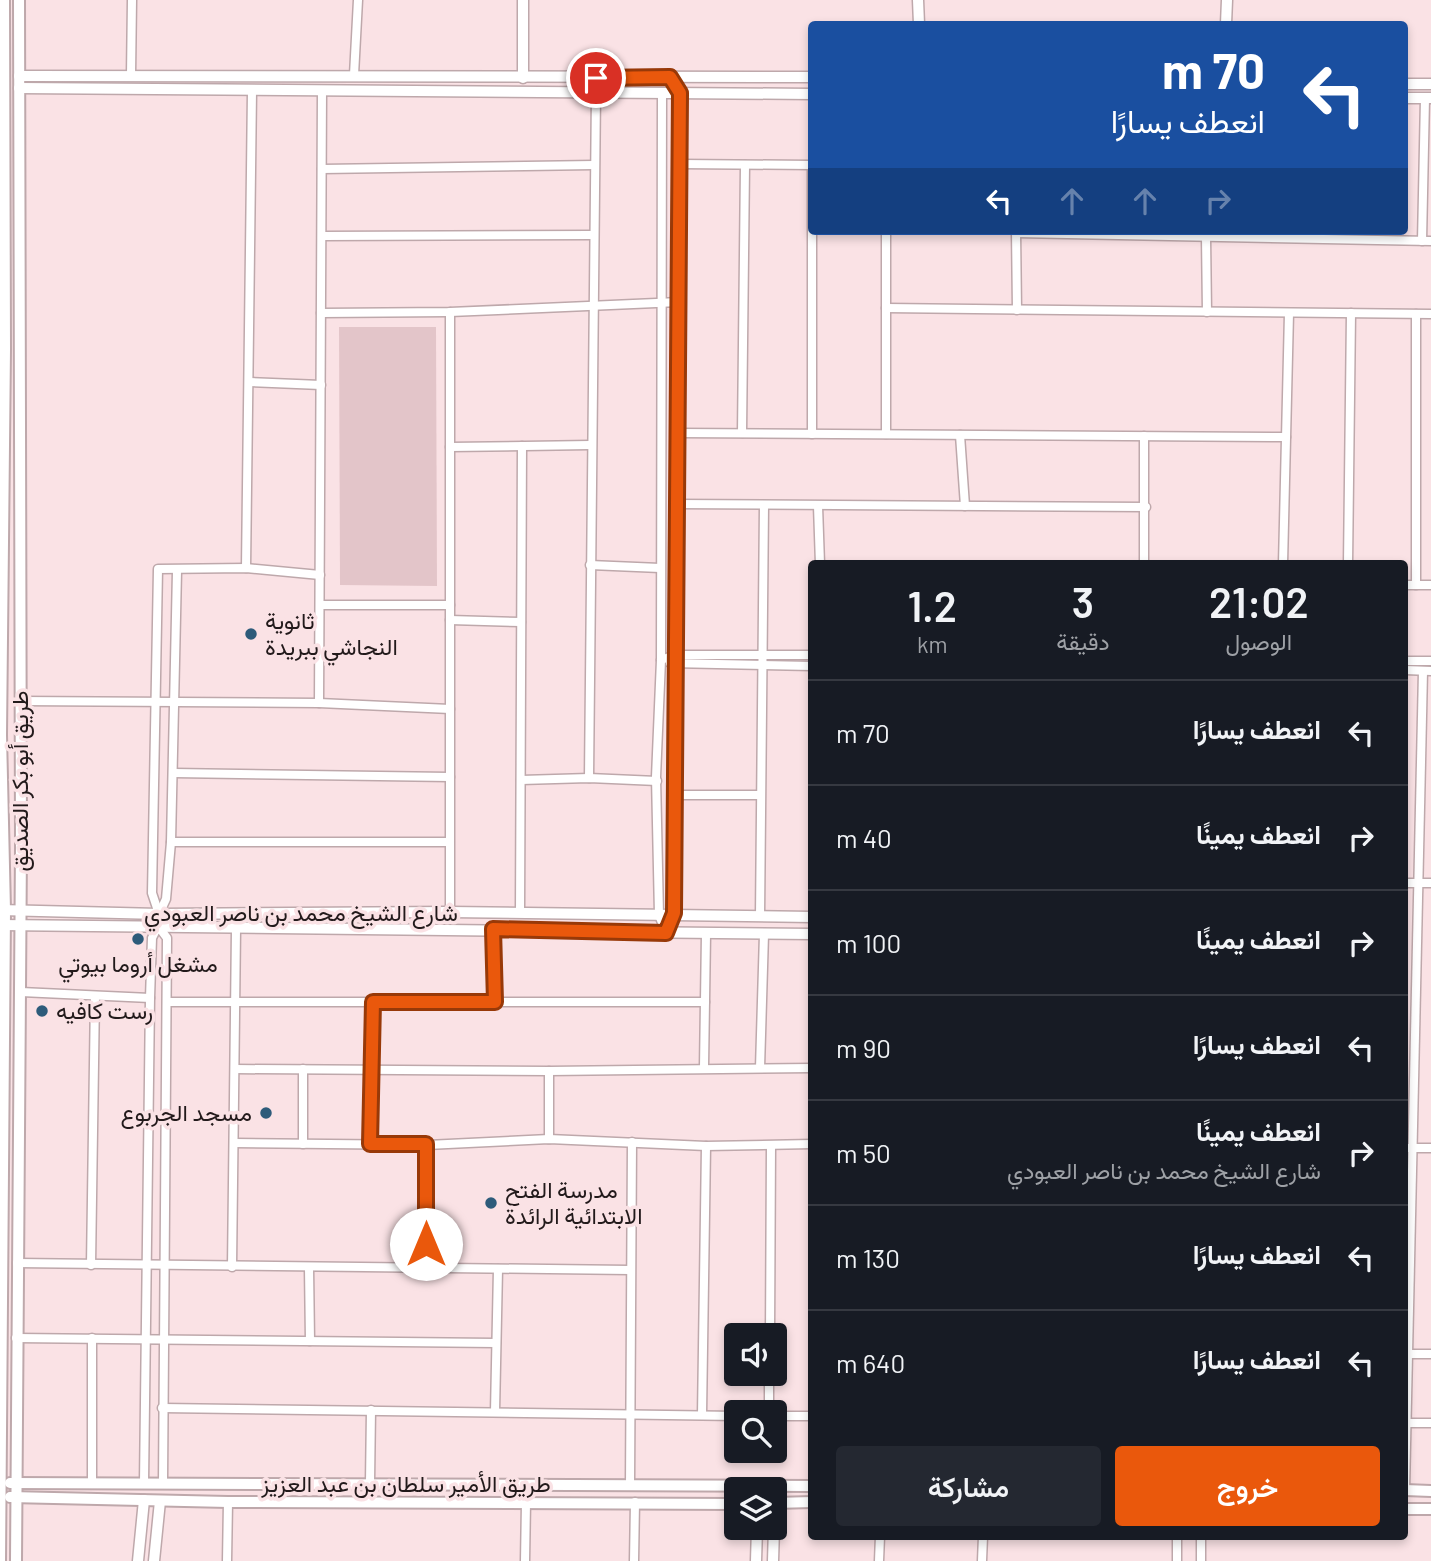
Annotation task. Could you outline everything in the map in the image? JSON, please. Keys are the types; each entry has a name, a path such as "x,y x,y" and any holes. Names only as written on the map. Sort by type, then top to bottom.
{"main road":[{"name":"طريق أبو بكر الصديق","path":"0,1561 3,910 0,735 4,0"},
{"name":"طريق أبو بكر الصديق","path":"16,1561 20,992 19,0"},
{"path":"4,80 19,76"},
{"path":"4,80 19,88"},
{"name":"طريق الأمير سلطان بن عبد العزيز","path":"1,1483 370,1482 724,1487"},
{"name":"طريق الأمير سلطان بن عبد العزيز","path":"787,1487 808,1486"},
{"path":"1408,1490 1431,1491"},
{"name":"طريق الأمير سلطان بن عبد العزيز","path":"1,1497 228,1502 724,1504"},
{"path":"787,1503 808,1502"},
{"path":"1408,1509 1431,1509"}],"street":[{"path":"131,75 132,0"},
{"path":"354,75 358,0"},
{"path":"523,0 523,78"},
{"path":"918,0 919,21"},
{"path":"1226,21 1227,0"},
{"path":"19,76 808,77"},
{"path":"666,933 659,915 657,781 663,304 662,93 670,77"},
{"path":"666,933 674,913 675,504 680,164 680,93 670,77"},
{"path":"1408,84 1431,84"},
{"path":"19,88 808,94"},
{"path":"246,568 253,91"},
{"path":"319,703 322,91"},
{"path":"589,778 590,445 596,92"},
{"path":"1130,235 1356,235 1427,241 1428,98 1408,98"},
{"path":"680,164 808,165"},
{"path":"322,169 594,165"},
{"path":"742,433 745,165"},
{"path":"322,236 593,235"},
{"path":"812,235 813,434"},
{"path":"886,235 886,434"},
{"path":"1016,235 1017,310"},
{"path":"1206,237 1207,312"},
{"path":"321,313 450,312 678,302"},
{"path":"886,308 1431,314"},
{"path":"450,312 450,912"},
{"path":"1283,560 1289,313"},
{"path":"1348,560 1351,313"},
{"path":"1416,314 1416,585"},
{"path":"249,382 321,385"},
{"path":"677,433 1286,437"},
{"path":"960,435 965,506"},
{"path":"1144,436 1144,560"},
{"path":"450,447 590,445"},
{"path":"520,913 522,446"},
{"path":"675,504 1146,507"},
{"path":"760,916 764,505"},
{"path":"818,506 820,560"},
{"path":"590,565 660,568"},
{"path":"159,914 152,893 158,569 246,568 320,575"},
{"path":"159,914 166,899 171,842 177,570"},
{"path":"1408,585 1431,585"},
{"path":"320,605 450,605"},
{"path":"450,620 521,622"},
{"path":"660,660 761,654 808,655"},
{"path":"675,660 761,666 808,666"},
{"path":"1408,661 1431,661"},
{"path":"1408,670 1427,671 1417,883 1408,1251"},
{"path":"20,701 319,703 450,709"},
{"path":"174,773 450,777"},
{"path":"521,780 589,778 657,781"},
{"path":"673,795 760,795"},
{"path":"171,842 449,842"},
{"path":"1408,883 1431,883"},
{"name":"شارع الشيخ محمد بن ناصر العبودي","path":"3,910 159,914 450,912 808,916"},
{"name":"شارع الشيخ محمد بن ناصر العبودي","path":"2,925 808,934"},
{"path":"144,1483 148,1338 150,998 152,938 158,926 167,938 163,1483"},
{"path":"232,1267 236,929"},
{"path":"493,929 495,1002"},
{"path":"704,1067 706,934"},
{"path":"760,1068 764,934"},
{"path":"20,992 150,998"},
{"path":"91,1265 95,996"},
{"path":"370,1144 373,1002"},
{"path":"167,1003 705,1002"},
{"path":"235,1069 549,1071 704,1067 808,1068"},
{"path":"303,1069 303,1144"},
{"path":"548,1139 549,1071"},
{"path":"234,1143 426,1144 548,1139 706,1146 808,1144"},
{"path":"630,1485 632,1142"},
{"path":"426,1144 426,1269"},
{"path":"702,1415 706,1146"},
{"path":"770,1323 771,1146"},
{"path":"1409,1148 1431,1149"},
{"path":"16,1263 163,1267 630,1270"},
{"path":"309,1268 310,1341"},
{"path":"495,1412 498,1269"},
{"path":"16,1338 496,1343"},
{"path":"92,1338 92,1483"},
{"path":"1408,1354 1431,1354"},
{"path":"162,1408 724,1416"},
{"path":"370,1482 371,1410"},
{"path":"787,1416 808,1416"},
{"path":"1408,1423 1431,1423"},
{"path":"138,1561 144,1500"},
{"path":"154,1561 160,1501"},
{"path":"227,1561 228,1502"},
{"path":"634,1561 635,1502"},
{"path":"525,1561 526,1503"},
{"path":"756,1561 757,1540"},
{"path":"774,1540 774,1561"},
{"path":"879,1561 880,1540"},
{"path":"982,1561 983,1540"},
{"path":"1177,1540 1177,1561"},
{"path":"1201,1540 1201,1561"}],"shaded area":[{"path":"339,327 436,327 437,586 340,585"}],"place":[{"name":"ثانوية النجاشي ببريدة","path":"251,634"},
{"name":"مشغل أروما بيوتي","path":"138,939"},
{"name":"رست كافيه","path":"42,1011"},
{"name":"مسجد الجربوع","path":"266,1113"},
{"name":"مدرسة الفتح الابتدائية الرائدة","path":"491,1203"}],"route":[{"path":"426,1244 426,1144 370,1144 373,1002 495,1002 493,929 666,933 674,913 680,93 670,77 596,78"}]}
